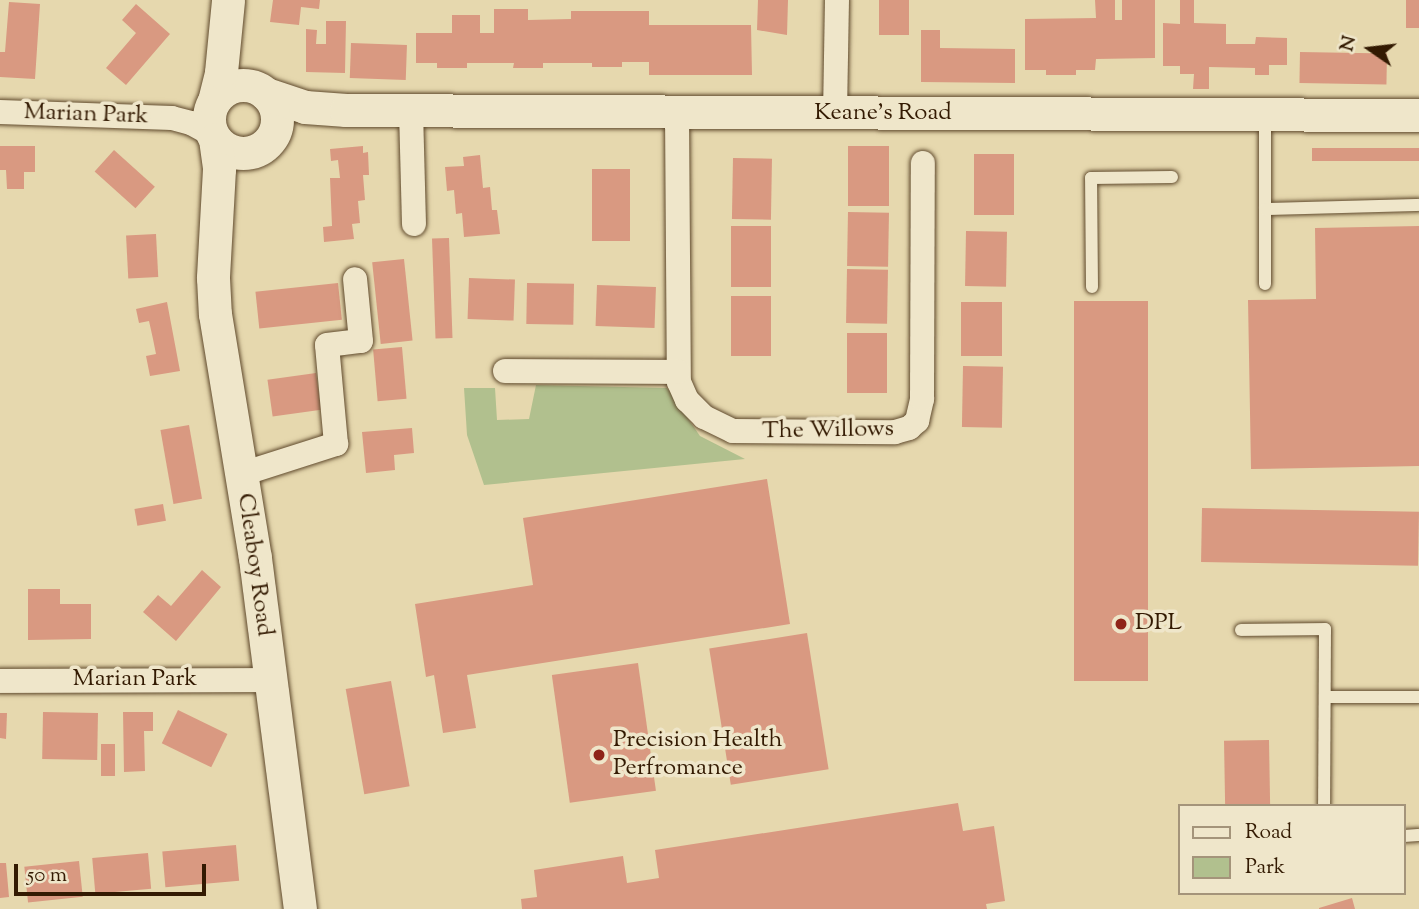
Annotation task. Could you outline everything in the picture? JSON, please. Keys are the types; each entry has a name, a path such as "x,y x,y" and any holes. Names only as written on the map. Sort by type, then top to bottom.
{"street":[{"path":"835,114 837,0"},
{"path":"227,6 231,52 260,90 277,116 260,147 230,151 213,120 227,89 260,90"},
{"name":"Cleaboy Road","path":"227,6 213,120 219,169 215,220 215,314 242,474 300,909"},
{"name":"Keane's Road","path":"260,90 305,107 346,110 1419,116"},
{"name":"Keane's Road","path":"260,147 317,117 346,110"},
{"path":"411,110 414,224"},
{"name":"Marian Park","path":"0,112 172,118 191,123 213,120"},
{"name":"The Willows","path":"677,112 678,372 682,392 695,410 714,424 733,431 887,432 913,425 919,416 922,399 923,163"},
{"name":"Cleaboy Road","path":"215,220 225,192 260,147"},
{"path":"242,474 336,444 327,345 361,341 355,279"},
{"path":"505,372 678,372"},
{"name":"Marian Park","path":"0,681 270,680"}],"lane":[{"path":"1265,115 1265,284"},
{"path":"1092,287 1091,178 1172,177"},
{"path":"1265,209 1419,205"},
{"path":"1241,630 1325,629 1324,804"},
{"path":"1325,697 1419,697"}],"green space":[{"path":"536,385 667,388 700,436 745,459 484,485 467,435 464,388 495,388 497,420 529,419"}],"building":[{"path":"273,0 320,0 319,9 301,7 299,25 270,22"},
{"path":"758,0 788,0 787,35 757,30"},
{"path":"879,0 909,0 909,35 879,35"},
{"path":"1095,0 1115,0 1115,20 1122,20 1122,0 1155,0 1155,58 1096,59 1095,70 1076,70 1076,75 1046,75 1046,70 1025,70 1025,19 1096,18"},
{"path":"1180,0 1194,0 1194,23 1226,24 1226,44 1255,44 1256,37 1287,38 1287,65 1269,65 1269,75 1255,75 1255,68 1209,67 1209,89 1193,89 1194,74 1180,74 1180,66 1163,66 1163,23 1180,24"},
{"path":"1406,0 1419,0 1419,28 1406,28"},
{"path":"9,2 40,4 35,79 0,77 0,52 5,52"},
{"path":"136,4 170,34 126,85 106,68 136,33 122,20"},
{"path":"494,9 528,9 528,20 571,19 571,11 649,11 649,25 751,25 752,75 649,75 649,62 622,62 622,67 592,67 592,63 543,63 543,68 513,68 514,63 467,63 467,68 437,68 437,63 416,63 416,33 452,33 452,15 480,15 480,33 494,33"},
{"path":"326,21 346,21 345,73 306,72 306,29 317,30 316,44 326,44"},
{"path":"921,30 940,30 940,48 1015,49 1015,83 921,82"},
{"path":"351,43 407,45 406,80 350,78"},
{"path":"1300,52 1387,54 1386,85 1299,83"},
{"path":"0,146 35,146 35,172 24,172 24,189 7,189 6,170 0,170"},
{"path":"363,146 363,153 368,152 369,175 363,175 365,200 358,201 360,223 352,224 354,239 324,242 323,227 332,226 330,178 340,178 338,160 331,161 330,149"},
{"path":"848,146 889,146 889,206 848,206"},
{"path":"1312,148 1419,148 1419,161 1312,161"},
{"path":"114,150 155,187 135,208 95,172"},
{"path":"974,154 1014,154 1014,215 974,215"},
{"path":"480,155 483,188 490,187 492,210 497,210 500,234 464,237 462,213 456,214 454,190 447,191 445,167 464,166 463,157"},
{"path":"733,158 772,159 771,220 732,219"},
{"path":"592,169 630,169 630,241 592,241"},
{"path":"848,212 889,213 888,267 847,266"},
{"path":"731,226 771,226 771,287 731,287"},
{"path":"1419,226 1419,466 1251,469 1248,300 1316,299 1315,228"},
{"path":"966,231 1007,232 1006,287 965,286"},
{"path":"156,234 158,277 128,279 126,236"},
{"path":"449,238 452,338 436,339 432,239"},
{"path":"404,259 413,341 381,344 372,262"},
{"path":"847,269 888,270 887,324 846,323"},
{"path":"469,278 515,280 514,321 468,319"},
{"path":"338,283 342,320 259,328 255,292"},
{"path":"527,283 574,284 573,325 526,324"},
{"path":"597,285 656,287 655,328 596,326"},
{"path":"731,296 771,296 771,356 731,356"},
{"path":"1074,301 1148,301 1148,681 1074,681"},
{"path":"167,302 180,371 150,376 146,356 156,354 153,339 149,321 139,323 136,309"},
{"path":"961,302 1002,302 1002,356 961,356"},
{"path":"847,333 887,333 887,393 847,393"},
{"path":"402,347 407,399 378,401 373,350"},
{"path":"963,366 1003,367 1002,428 962,427"},
{"path":"316,373 321,410 273,416 267,380"},
{"path":"189,425 202,499 173,504 160,430"},
{"path":"412,428 414,453 394,455 395,470 366,473 362,432"},
{"path":"767,479 790,624 467,675 476,728 443,733 434,675 426,677 415,604 533,585 523,518"},
{"path":"163,504 166,521 137,526 134,509"},
{"path":"1202,508 1419,512 1418,566 1201,562"},
{"path":"202,570 221,587 176,641 143,612 158,595 171,606"},
{"path":"28,589 60,589 60,604 91,604 91,639 28,640"},
{"path":"807,633 829,769 731,785 709,648"},
{"path":"638,663 656,791 570,803 552,675"},
{"path":"391,681 410,786 364,794 346,689"},
{"path":"178,710 227,734 211,767 162,743"},
{"path":"43,712 98,713 97,760 42,759"},
{"path":"123,712 153,712 153,731 144,731 145,771 124,772"},
{"path":"0,713 7,713 6,739 0,738"},
{"path":"1269,740 1270,804 1225,804 1224,741"},
{"path":"101,744 115,744 115,776 101,776"},
{"path":"958,803 963,831 994,826 1005,901 986,904 987,909 522,909 521,899 537,897 534,870 623,856 627,883 659,878 655,850"},
{"path":"236,845 239,881 165,887 162,851"},
{"path":"148,853 151,889 95,894 92,858"},
{"path":"79,861 83,897 28,903 24,867"},
{"path":"0,863 6,863 9,897 0,898"},
{"path":"1352,898 1355,909 1319,909 1319,908"}],"place":[{"name":"DPL","path":"1121,624"},
{"name":"Precision Health Perfromance","path":"599,755"}]}
